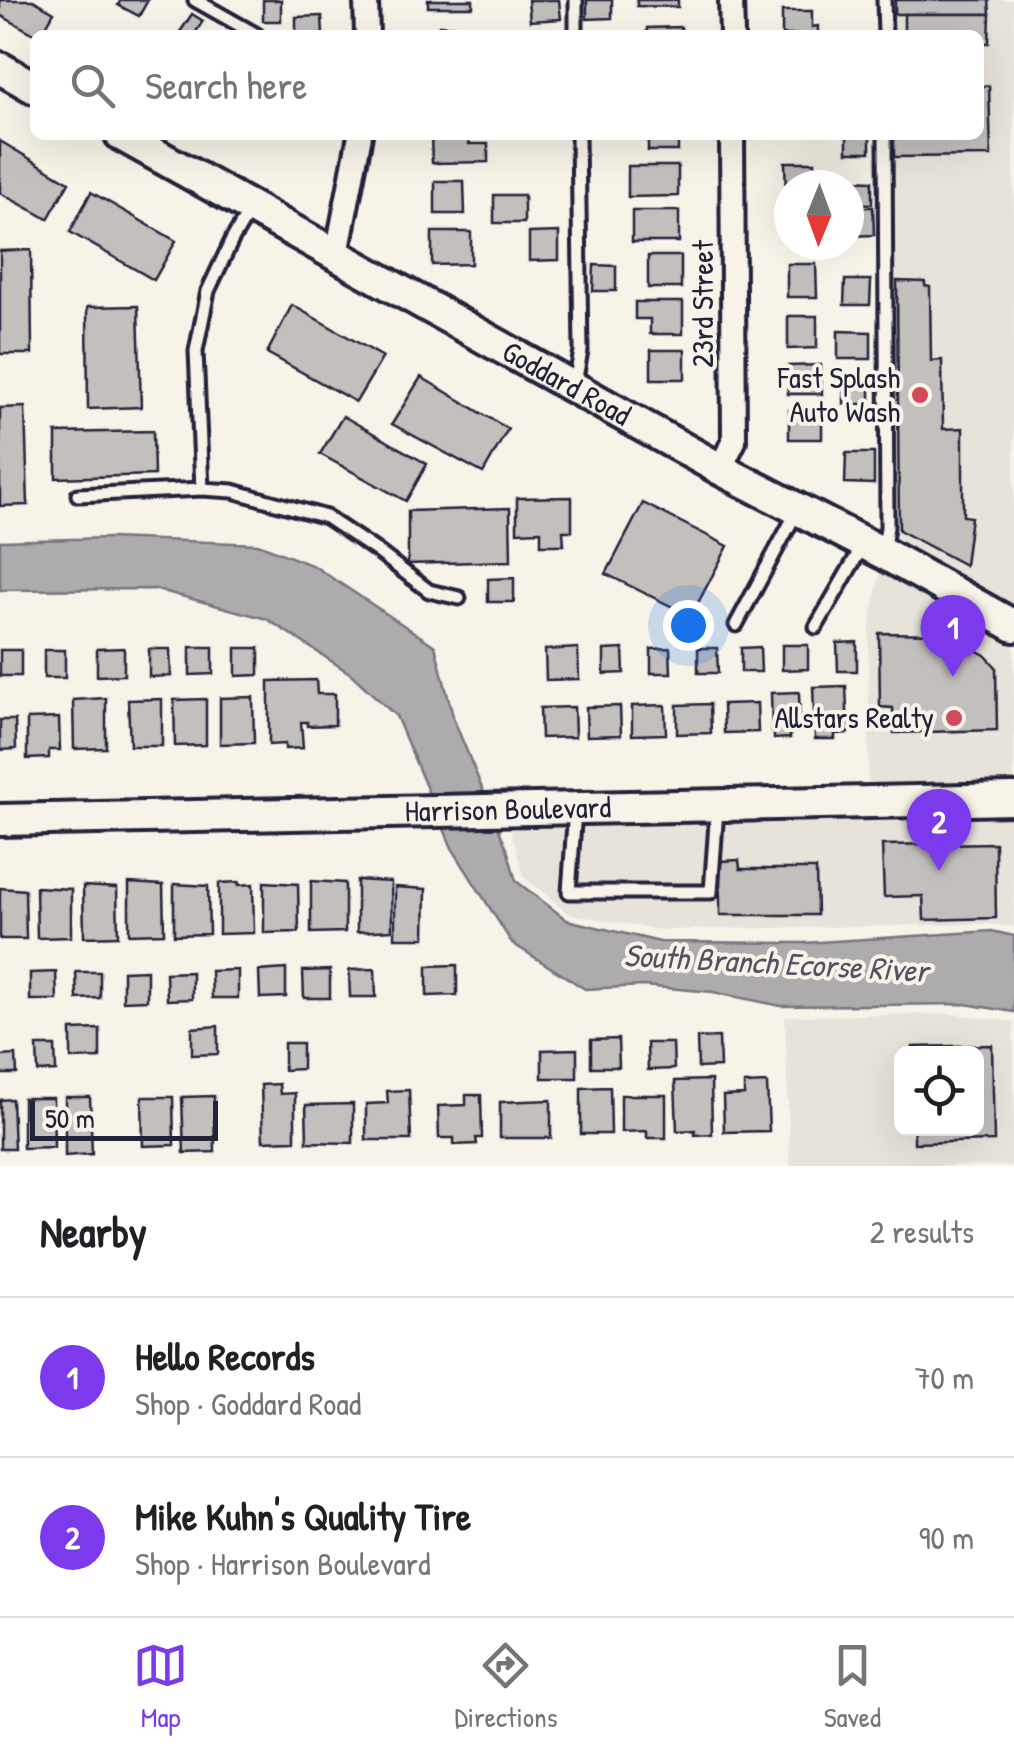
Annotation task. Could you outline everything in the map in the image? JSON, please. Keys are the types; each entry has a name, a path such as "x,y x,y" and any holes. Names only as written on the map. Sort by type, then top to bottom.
{"street":[{"path":"366,0 367,30"},
{"path":"732,0 732,30"},
{"path":"0,70 30,85"},
{"name":"Goddard Road","path":"130,140 720,469 1014,626"},
{"path":"337,254 359,140"},
{"name":"23rd Street","path":"720,469 734,441 732,140"},
{"name":"Harrison Boulevard","path":"0,820 1014,798"}],"lane":[{"path":"194,0 248,30"},
{"path":"576,0 576,30"},
{"path":"884,0 884,30"},
{"path":"575,388 581,351 578,140"},
{"path":"816,627 887,526 885,140"},
{"path":"202,489 196,351 208,290 252,207"},
{"path":"78,494 202,489 232,492 326,517 429,591 460,598"},
{"path":"736,625 797,509"},
{"path":"575,808 569,892 711,892 717,805"}],"shaded area":[{"path":"884,0 1014,0 1014,927 989,924 661,930 569,914 524,877 505,809 868,802 869,631 883,553 885,140 984,140 984,30 885,30"},
{"path":"954,1014 1014,1022 1014,1166 790,1166 785,1016"}],"water":[{"name":"South Branch Ecorse River","path":"110,538 258,544 314,566 435,646 454,720 507,849 516,881 567,920 660,942 803,943 992,931 1014,936 1014,1012 965,1004 781,1006 713,992 643,986 585,989 512,943 452,848 396,716 351,674 267,619 155,589 0,590 0,541"}],"building":[{"path":"0,0 33,0 54,12 44,30 30,32 0,15"},
{"path":"121,0 148,0 139,16 118,5"},
{"path":"263,0 281,0 281,21 263,21"},
{"path":"428,0 473,0 473,7 428,7"},
{"path":"528,0 559,0 561,19 530,21"},
{"path":"587,0 612,0 612,18 587,19"},
{"path":"637,0 678,0 678,7 637,6"},
{"path":"895,0 989,0 990,14 895,14"},
{"path":"782,11 812,11 812,27 818,26 818,30 782,30"},
{"path":"192,14 203,21 197,30 181,30"},
{"path":"904,14 990,14 989,43 984,43 984,30 904,30"},
{"path":"322,16 323,30 296,30 296,17"},
{"path":"439,25 469,27 469,30 438,30"},
{"path":"681,27 681,30 647,30"},
{"path":"984,86 989,86 991,156 894,157 894,140 984,140"},
{"path":"431,140 488,144 488,162 432,163"},
{"path":"648,140 678,140 678,151 648,151"},
{"path":"847,140 870,140 870,152 847,152"},
{"path":"0,141 69,182 48,219 0,193"},
{"path":"785,162 815,162 815,170 785,170"},
{"path":"628,166 678,166 678,196 628,197"},
{"path":"435,181 464,181 465,214 435,214"},
{"path":"864,181 872,181 872,204 864,204"},
{"path":"91,192 176,241 154,280 70,232"},
{"path":"494,195 524,195 524,223 494,223"},
{"path":"864,207 873,207 874,235 864,235"},
{"path":"632,211 679,211 679,242 632,242"},
{"path":"432,232 471,232 471,264 432,265"},
{"path":"559,232 559,260 529,261 529,233"},
{"path":"31,250 32,354 0,354 0,251"},
{"path":"648,256 681,256 681,288 648,288"},
{"path":"787,264 816,264 817,297 787,297"},
{"path":"594,265 616,266 616,291 593,291"},
{"path":"845,280 871,280 870,305 844,305"},
{"name":"Fast Splash Auto Wash","path":"897,281 925,282 930,287 931,361 942,360 943,429 963,428 963,516 971,517 965,565 899,530"},
{"path":"635,302 683,302 683,334 650,334 650,319 635,319"},
{"path":"292,305 383,357 356,402 267,353"},
{"path":"138,306 141,407 88,409 87,307"},
{"path":"788,316 817,316 817,348 788,349"},
{"path":"838,331 871,332 871,359 838,359"},
{"path":"651,350 685,350 685,379 651,379"},
{"path":"821,365 822,394 788,394 788,366"},
{"path":"421,377 508,429 483,473 392,424"},
{"path":"844,379 870,379 870,404 844,404"},
{"path":"25,407 28,505 0,506 0,408"},
{"path":"789,410 822,410 822,439 789,439"},
{"path":"343,416 427,464 406,501 320,454"},
{"path":"153,431 154,475 56,478 56,433"},
{"path":"846,453 874,453 874,484 845,483"},
{"path":"572,497 572,531 563,531 564,545 541,545 541,531 517,532 517,498"},
{"path":"643,503 728,546 691,616 606,574"},
{"path":"510,508 511,561 408,564 408,511"},
{"path":"514,578 514,602 488,602 488,579"},
{"path":"879,633 945,634 985,655 996,667 997,730 894,733 893,708 880,707"},
{"path":"857,642 857,671 838,671 837,643"},
{"path":"782,645 808,645 808,669 782,670"},
{"path":"190,647 213,647 213,674 190,675"},
{"path":"760,647 761,672 741,672 741,648"},
{"path":"124,648 124,675 97,676 97,649"},
{"path":"236,648 259,648 259,675 236,676"},
{"path":"578,648 579,679 546,680 545,650"},
{"path":"670,648 671,673 651,673 651,649"},
{"path":"698,648 717,648 718,673 698,673"},
{"path":"149,649 170,649 171,676 149,677"},
{"path":"623,649 624,673 604,674 604,650"},
{"path":"0,650 21,650 21,676 0,676"},
{"path":"44,650 65,650 65,678 44,678"},
{"path":"316,680 317,694 335,694 335,725 307,726 307,722 301,722 303,748 269,745 269,681"},
{"path":"846,686 848,733 835,734 835,739 815,739 813,687"},
{"path":"799,692 800,731 790,731 790,738 774,739 771,693"},
{"path":"253,697 254,743 220,744 220,698"},
{"path":"106,698 106,748 74,749 73,700"},
{"path":"162,699 162,746 130,746 128,700"},
{"path":"206,699 206,745 175,746 174,700"},
{"path":"757,703 758,732 724,733 723,704"},
{"path":"710,704 711,733 677,734 677,705"},
{"path":"665,705 666,734 632,735 632,706"},
{"path":"620,706 621,735 587,736 586,707"},
{"path":"574,707 575,737 541,738 540,708"},
{"path":"59,718 60,750 49,750 49,758 27,759 27,719"},
{"path":"0,720 15,720 16,749 0,750"},
{"path":"995,843 996,918 924,920 923,896 884,897 882,845"},
{"path":"739,860 740,869 816,869 817,915 720,915 720,861"},
{"path":"357,880 391,882 392,930 357,932"},
{"path":"311,881 345,883 345,932 311,933"},
{"path":"264,882 298,884 299,932 264,933"},
{"path":"129,883 163,885 164,933 129,934"},
{"path":"219,883 253,884 254,933 219,934"},
{"path":"174,884 208,886 209,934 174,935"},
{"path":"83,886 117,888 118,936 84,937"},
{"path":"36,887 71,889 71,937 37,938"},
{"path":"395,887 426,889 425,938 395,938"},
{"path":"0,888 25,890 26,939 0,939"},
{"path":"457,965 457,995 427,996 427,966"},
{"path":"286,969 286,997 260,998 259,971"},
{"path":"375,969 376,997 350,997 349,970"},
{"path":"147,970 147,1000 123,1001 123,971"},
{"path":"238,970 238,998 212,998 211,971"},
{"path":"330,970 330,998 304,998 303,971"},
{"path":"56,972 57,1000 30,1000 30,973"},
{"path":"76,972 100,972 100,998 77,999"},
{"path":"192,972 192,999 167,1000 166,973"},
{"path":"218,1026 218,1054 192,1055 192,1028"},
{"path":"100,1029 100,1058 71,1059 71,1030"},
{"path":"719,1037 720,1067 698,1068 697,1038"},
{"path":"618,1039 619,1067 591,1067 591,1040"},
{"path":"284,1043 302,1043 302,1069 284,1070"},
{"path":"647,1043 673,1043 674,1069 648,1070"},
{"path":"992,1045 994,1141 914,1143 914,1136 984,1136 984,1046 952,1046"},
{"path":"37,1046 55,1046 56,1071 38,1072"},
{"path":"577,1049 577,1078 542,1078 542,1050"},
{"path":"16,1055 17,1074 0,1074 0,1056"},
{"path":"711,1080 712,1134 677,1131 675,1081"},
{"path":"767,1083 769,1131 724,1132 723,1096 744,1095 744,1084"},
{"path":"279,1084 280,1094 295,1093 295,1140 263,1141 261,1085"},
{"path":"610,1087 611,1134 581,1134 581,1088"},
{"path":"409,1090 411,1140 366,1140 366,1104 388,1103 387,1091"},
{"path":"466,1095 481,1095 482,1138 476,1138 477,1144 454,1145 454,1138 439,1138 438,1106 466,1105"},
{"path":"621,1095 666,1095 666,1138 647,1138 647,1131 621,1132"},
{"path":"214,1096 215,1152 184,1153 182,1097"},
{"path":"65,1097 90,1097 92,1154 65,1156"},
{"path":"142,1097 173,1097 174,1145 143,1146"},
{"path":"23,1098 53,1098 54,1147 23,1148"},
{"path":"12,1099 14,1149 0,1149 0,1100"},
{"path":"551,1100 551,1138 500,1138 500,1102"},
{"path":"353,1104 353,1143 307,1142 306,1105"}],"place":[{"name":"Fast Splash Auto Wash","path":"920,395"},
{"name":"Hello Records","path":"953,677"},
{"name":"Allstars Realty","path":"954,718"},
{"name":"Mike Kuhn's Quality Tire","path":"939,871"}]}
